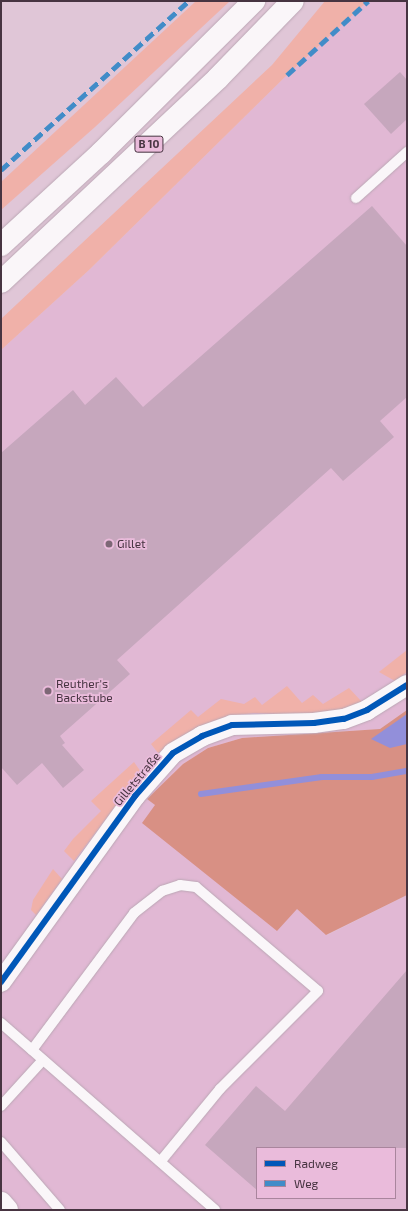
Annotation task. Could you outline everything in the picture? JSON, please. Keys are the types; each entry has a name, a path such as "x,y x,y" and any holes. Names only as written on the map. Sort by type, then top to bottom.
{"main road":[{"name":"B 10","path":"1,245 101,153 254,1"},
{"name":"B 10","path":"1,282 218,78 292,1"},
{"path":"1,1203 7,1210"}],"street":[{"name":"Gilletstraße","path":"1,982 135,796 173,753 202,736 232,725 314,723 344,719 367,710 407,685"}],"lane":[{"path":"356,198 407,152"},
{"path":"32,1050 134,913 162,891 180,885 196,887 318,991 220,1089 160,1162"},
{"path":"1,1023 215,1210"},
{"path":"1,1106 43,1060"},
{"path":"1,1142 60,1210"}],"shaded area":[{"path":"196,1 230,1 95,127 1,210 1,182"},
{"path":"325,1 368,1 287,75 89,270 1,350 1,319 272,65"},
{"path":"368,1 407,1 407,710 380,729 242,738 208,748 183,764 147,799 297,909 327,935 407,895 407,1210 1,1210 1,350 89,270 287,75"},
{"path":"407,650 407,672 395,681 379,672"},
{"path":"287,686 302,703 313,695 323,704 349,688 362,702 341,711 308,715 254,713 229,716 196,728 158,753 151,744 191,710 198,717 221,699 244,704 255,697 262,705"},
{"path":"407,710 407,895 326,935 297,909 277,931 142,823 155,805 147,799 183,764 208,748 242,738 380,729"},
{"path":"407,714 407,744 390,748 371,739"},
{"path":"134,762 141,772 74,861 64,851 73,839 101,811 91,801"},
{"path":"53,869 62,879 36,915 31,910 33,900"}],"building":[{"path":"400,72 407,80 407,119 391,134 364,104"},
{"path":"372,206 407,246 407,397 380,421 394,437 343,481 331,468 117,660 130,674 60,736 65,743 62,745 84,770 63,788 42,763 17,785 1,767 1,453 73,390 85,405 116,377 143,407"},
{"path":"407,970 407,1148 256,1147 256,1189 205,1145 256,1086 285,1111"}],"waterway":[{"path":"201,794 322,777 372,777 407,771"}],"marked path":[{"path":"1,170 189,1"},
{"path":"287,75 368,1"}],"cycle path":[{"path":"1,982 135,796 173,753 202,736 232,725 314,723 344,719 367,710 407,685"}],"place":[{"name":"Gillet","path":"109,544"},
{"name":"Reuther's Backstube","path":"48,691"}]}
